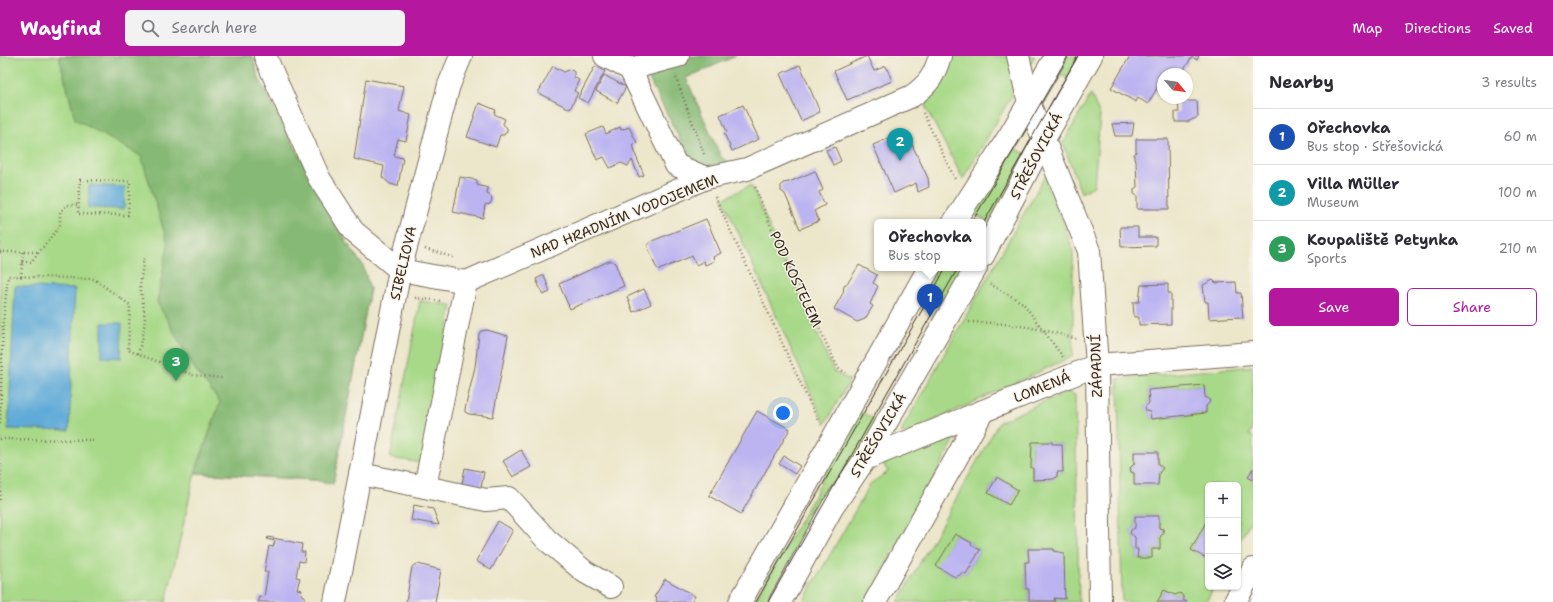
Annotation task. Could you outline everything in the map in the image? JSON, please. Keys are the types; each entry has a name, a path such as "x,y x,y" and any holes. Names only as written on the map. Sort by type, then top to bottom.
{"street":[{"path":"265,56 319,178 353,231 400,270 466,282 425,487"},
{"name":"SIBELIOVA","path":"335,602 400,270 449,85 461,56"},
{"path":"605,56 630,69 676,164 706,178"},
{"name":"NAD HRADNÍM VODOJEMEM","path":"466,282 706,178 747,169 912,96 926,86 936,71 940,56"},
{"path":"1018,56 1029,103"},
{"path":"956,219 1029,103 1056,56"},
{"name":"STŘEŠOVICKÁ","path":"986,250 1044,139 1092,56"},
{"path":"630,69 673,57"},
{"name":"ZÁPADNÍ","path":"1029,103 1075,212 1089,251 1096,355 1100,602"},
{"path":"740,602 927,271"},
{"name":"STŘEŠOVICKÁ","path":"780,602 832,508 865,460 981,275"},
{"name":"LOMENÁ","path":"865,460 1074,374 1096,355 1253,353"},
{"path":"875,602 983,411"},
{"path":"360,474 486,500 509,498 547,540 585,572 611,587"},
{"path":"1235,602 1253,570"}],"path":[{"path":"673,57 704,155"},
{"path":"922,112 959,187"},
{"name":"POD KOSTELEM","path":"747,169 770,228 838,368 851,375"},
{"path":"706,178 821,428"},
{"path":"80,180 130,181 128,215 78,214 78,205 80,180"},
{"path":"22,262 31,262 60,226 60,212 67,205 78,205"},
{"path":"0,252 38,252"},
{"path":"21,277 23,252"},
{"path":"138,354 143,336 145,317 140,285 144,257"},
{"path":"981,275 1023,303 1044,329 1074,374"},
{"path":"0,423 2,323 8,276 94,279 130,305 128,350 193,375 222,378"},
{"path":"964,322 1000,322 1044,329 1096,355"},
{"path":"0,439 93,440"},
{"path":"0,459 0,503"}],"green space":[{"path":"0,56 252,56 259,79 345,240 363,266 370,289 333,484 315,480 195,473 166,602 0,602"},
{"path":"59,56 252,56 259,79 345,240 363,266 370,289 333,484 315,480 195,473 220,402 194,368 157,302 168,244 141,156 75,119"},
{"path":"634,56 736,56 686,78 721,157 730,163 714,168 691,161 638,58"},
{"path":"950,56 1035,56 963,179 925,106 941,83"},
{"path":"1064,56 1085,56 1071,80 1055,72"},
{"path":"1091,94 1100,116 1094,186 1081,193 1063,143"},
{"path":"1012,147 1028,155 989,222 986,219 974,214 972,216 967,212"},
{"path":"1045,176 1048,177 1073,251 1073,356 905,434 902,433 902,429"},
{"path":"751,185 834,372 850,380 825,424 723,199"},
{"path":"935,271 967,271 946,308 922,295"},
{"path":"420,301 452,305 422,463 390,458"},
{"path":"1253,366 1253,427 1249,435 1253,437 1253,468 1248,477 1253,480 1253,516 1241,538 1241,482 1205,482 1205,524 1191,550 1205,557 1205,590 1212,590 1206,602 1187,602 1183,600 1183,596 1180,593 1175,595 1164,590 1157,602 1122,602 1118,379","holes":["1204,385 1205,397 1209,399 1210,402 1206,406 1206,413 1151,419 1150,412 1147,411 1145,407 1149,403 1148,390","1134,452 1158,452 1158,464 1163,468 1159,473 1158,485 1134,485 1134,473 1131,472 1130,468 1134,464","1135,516 1159,516 1159,528 1163,530 1164,534 1160,537 1160,549 1152,549 1152,558 1137,558 1138,549 1135,549 1135,537 1130,533 1131,530 1135,528"]},
{"path":"1067,391 1075,395 1079,602 898,602 999,422","holes":["1032,442 1052,442 1052,444 1062,444 1063,472 1057,472 1057,476 1054,479 1033,480 1033,468 1031,468","997,477 1018,490 1009,505 988,493","955,534 972,543 971,545 980,550 966,574 962,572 960,575 955,577 937,566","1028,549 1054,549 1054,551 1059,551 1065,599 1054,598 1054,601 1029,601 1029,589 1026,589 1025,562 1029,562"]},
{"path":"857,410 881,423 775,602 754,602 811,502"},
{"path":"953,435 956,437 866,602 803,602 871,483 888,472 883,463"}],"water":[{"path":"89,185 125,187 124,209 88,208"},
{"path":"15,286 75,289 69,431 8,429"},
{"path":"102,323 122,323 121,358 102,357"}],"building":[{"path":"867,56 874,71 886,66 892,81 847,100 834,71"},
{"path":"1130,56 1199,56 1197,60 1192,57 1185,68 1157,68 1157,88 1148,104 1138,98 1136,102 1111,88"},
{"path":"800,65 820,112 801,121 780,74"},
{"path":"553,66 564,72 571,69 574,72 574,77 579,80 574,91 578,93 570,109 538,93"},
{"path":"595,66 605,71 588,103 578,98"},
{"path":"604,75 626,87 617,103 596,91"},
{"path":"366,79 404,86 399,111 411,115 406,141 398,139 394,156 403,158 398,186 390,184 382,177 384,166 354,159"},
{"path":"1193,101 1197,101 1198,117 1187,122 1175,122 1175,112 1179,112 1178,104 1193,104"},
{"path":"479,103 496,110 494,114 505,119 503,124 507,128 507,131 504,135 500,135 496,147 467,137"},
{"path":"743,105 759,139 732,151 724,133 727,132 720,115"},
{"path":"1134,123 1132,136 1115,136 1112,124"},
{"path":"603,127 606,134 620,127 621,130 629,127 637,143 633,144 644,175 639,177 632,160 628,166 621,163 610,168 604,157 597,160 586,134"},
{"path":"906,132 928,178 929,187 918,192 916,183 894,193 873,145"},
{"path":"1136,139 1168,139 1169,209 1137,209 1137,196 1134,194 1134,189 1137,187 1136,161 1134,159 1134,154 1136,152"},
{"path":"835,147 841,161 833,165 826,150"},
{"path":"815,171 823,190 819,192 825,205 814,211 819,221 800,229 785,194 781,191 781,186 783,183"},
{"path":"460,177 477,180 477,185 488,188 487,194 491,196 492,200 490,204 485,205 483,218 453,212"},
{"path":"706,219 721,253 713,257 714,261 705,265 704,261 696,265 692,256 659,270 656,267 647,245 652,241"},
{"path":"1120,227 1138,227 1138,237 1156,237 1156,246 1121,247"},
{"path":"609,261 615,263 624,286 570,309 559,284"},
{"path":"859,265 877,275 873,283 878,286 870,304 873,306 865,319 857,322 834,309 843,293 844,286"},
{"path":"544,275 550,292 543,295 536,279"},
{"path":"1213,280 1216,283 1236,282 1237,293 1241,293 1243,318 1209,319 1208,302 1205,302 1203,285"},
{"path":"1168,284 1168,293 1171,293 1171,324 1139,325 1139,317 1134,317 1133,302 1139,302 1141,285"},
{"path":"644,289 651,304 633,312 627,297"},
{"path":"487,330 508,336 493,417 469,414 465,412 475,367 479,334 481,331"},
{"path":"1204,385 1205,397 1209,399 1210,402 1206,406 1206,413 1151,419 1150,412 1146,411 1145,407 1149,403 1148,390"},
{"path":"757,411 790,429 741,514 709,496"},
{"path":"1032,442 1052,442 1052,444 1062,444 1063,472 1057,472 1057,476 1054,479 1033,480 1033,468 1031,468"},
{"path":"521,450 531,467 513,477 503,461"},
{"path":"1134,452 1158,452 1158,464 1163,468 1159,473 1158,485 1134,485 1134,473 1131,472 1130,468 1134,464"},
{"path":"784,456 800,466 795,474 779,464"},
{"path":"465,468 484,472 481,488 462,484"},
{"path":"1253,468 1253,480 1248,477"},
{"path":"997,477 1018,490 1009,505 988,493"},
{"path":"414,505 433,509 439,525 411,520"},
{"path":"1135,516 1159,516 1159,528 1163,529 1164,533 1160,537 1160,549 1152,549 1152,558 1137,558 1138,549 1135,549 1135,537 1130,533 1131,530 1135,528"},
{"path":"498,521 513,530 491,570 476,561"},
{"path":"1205,524 1205,557 1191,550"},
{"path":"955,534 972,543 971,545 980,550 966,574 962,572 960,575 955,577 936,566"},
{"path":"268,537 302,544 301,552 305,552 304,562 299,561 296,577 300,578 297,589 302,590 301,595 305,596 304,602 258,602 259,596 264,597 268,572 264,572 269,546 273,547 275,541 267,539"},
{"path":"1028,549 1054,549 1054,551 1064,553 1065,599 1054,598 1055,601 1029,601 1029,589 1026,589 1025,562 1029,562"},
{"path":"418,564 441,570 435,602 406,602 412,567"},
{"path":"665,579 695,596 692,602 656,602 657,599 654,597"},
{"path":"1164,590 1175,595 1180,593 1183,596 1183,600 1187,602 1157,602"}],"tram line":[{"path":"974,219 1068,56"},
{"path":"986,219 1078,56"},
{"path":"756,602 944,271"},
{"path":"768,602 956,271"}],"place":[{"name":"Villa Müller","path":"900,161"},
{"name":"Ořechovka","path":"930,317"},
{"name":"Koupaliště Petynka","path":"176,381"}]}
